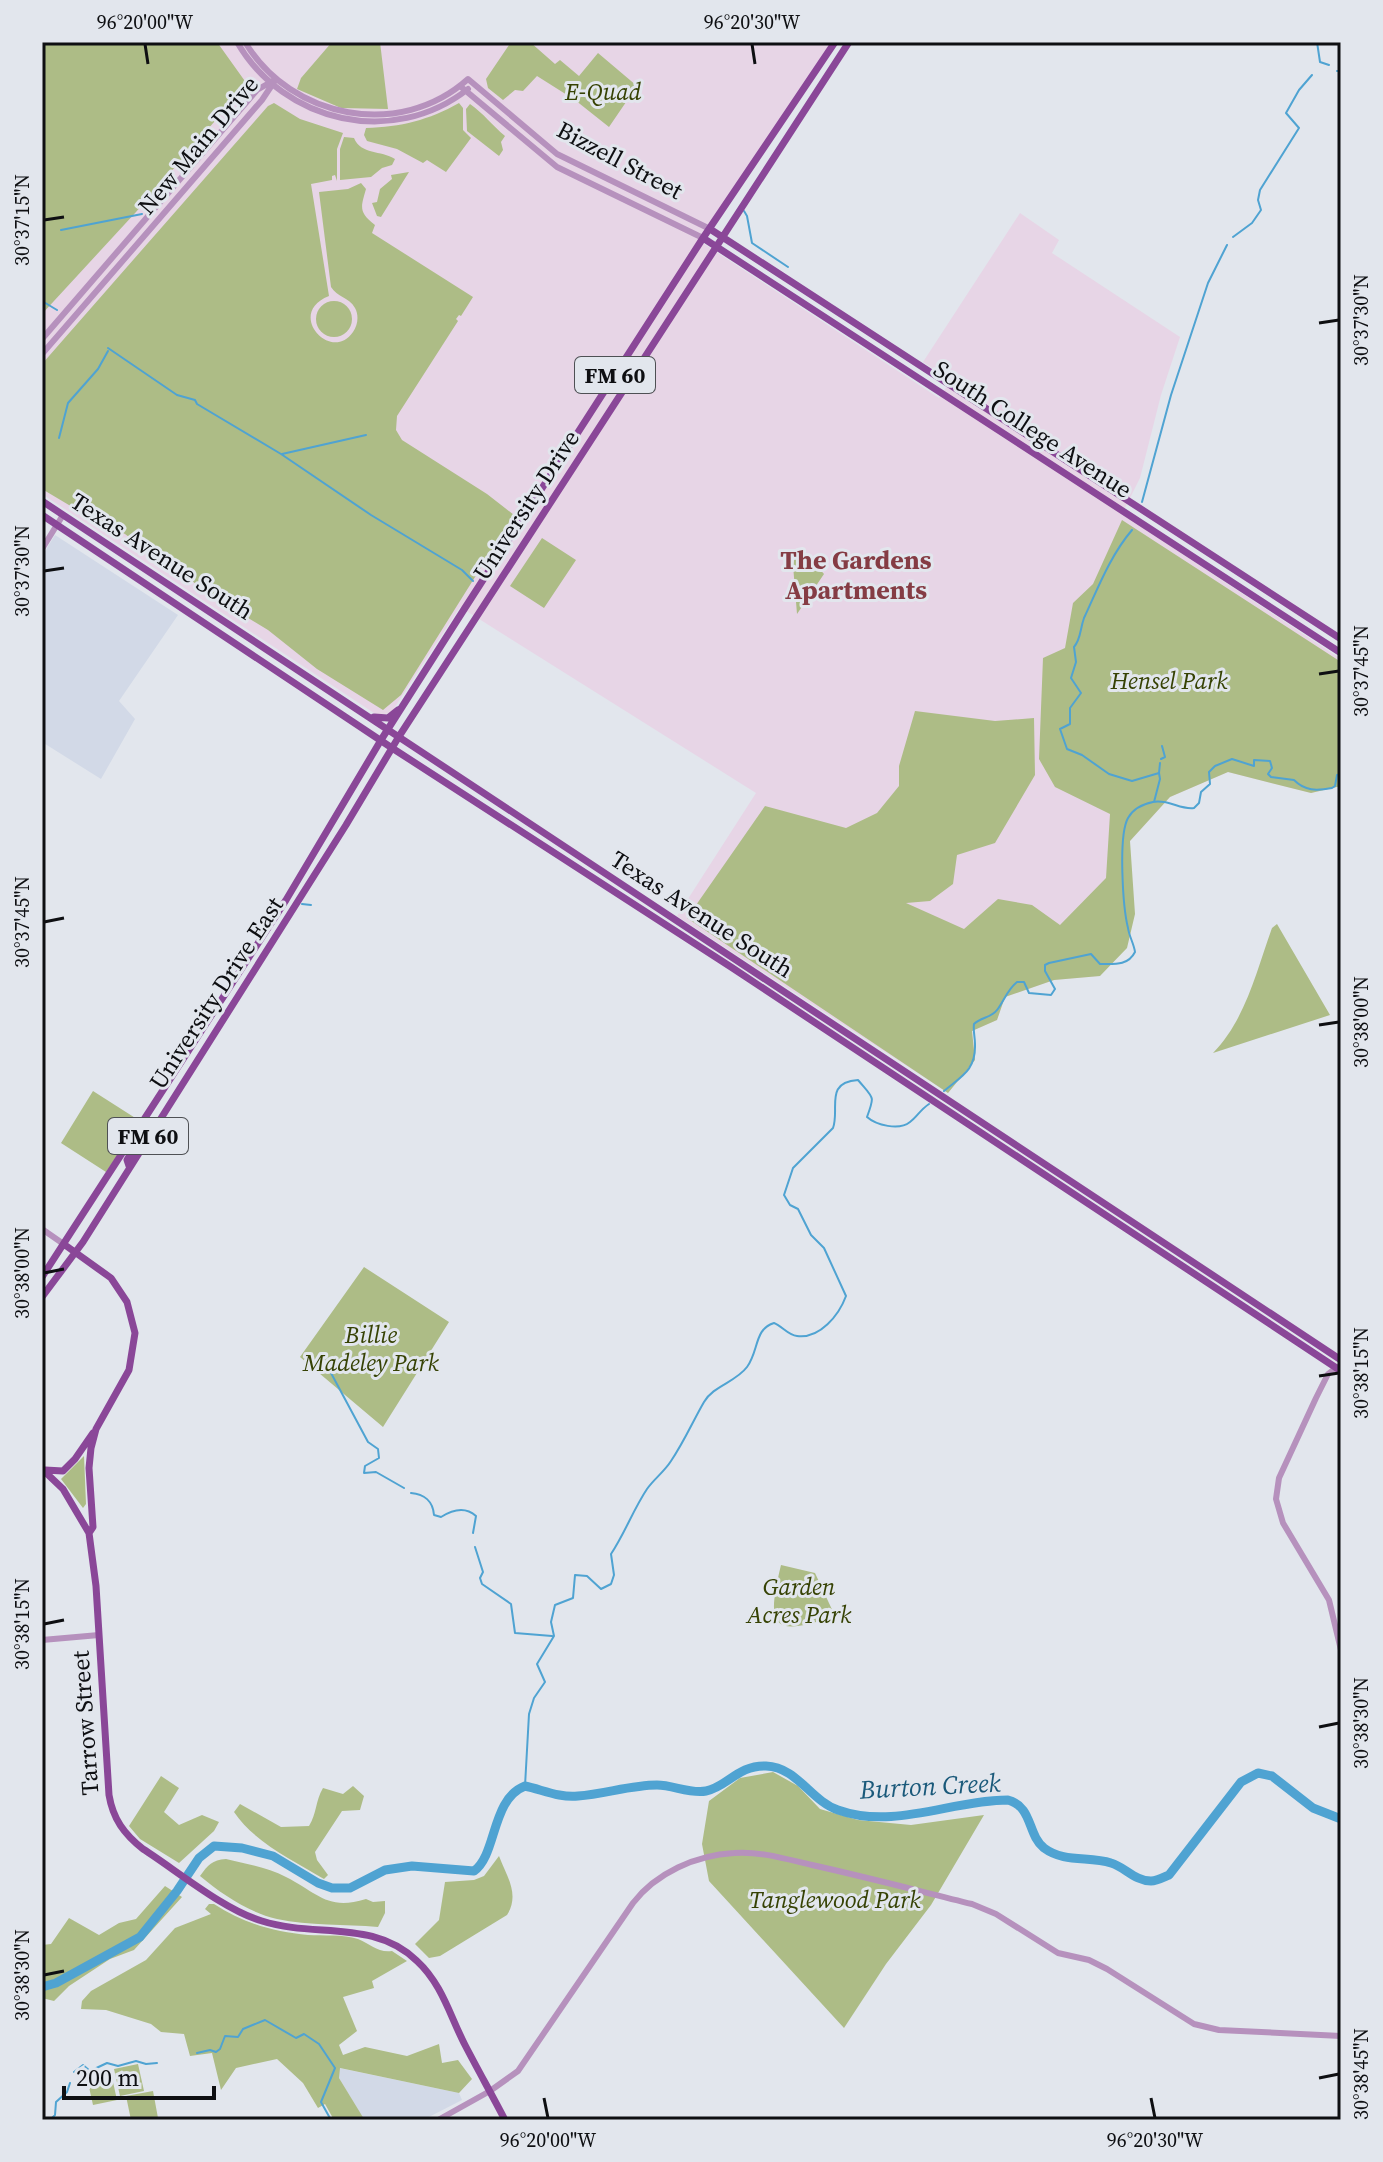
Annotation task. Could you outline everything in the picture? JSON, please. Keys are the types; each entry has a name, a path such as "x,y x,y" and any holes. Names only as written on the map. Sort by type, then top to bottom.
{"main road":[{"name":"University Drive","path":"388,730 703,238 835,42"},
{"name":"University Drive","path":"392,748 849,42"},
{"name":"Bizzell Street","path":"710,229 722,237"},
{"name":"South College Avenue","path":"722,237 1341,639"},
{"name":"South College Avenue","path":"703,238 1341,653"},
{"path":"843,330 850,319"},
{"path":"1071,478 1077,468"},
{"name":"Texas Avenue South","path":"42,501 1194,1263 1339,1366"},
{"name":"Texas Avenue South","path":"42,515 392,748 628,899 1339,1366"},
{"path":"177,605 184,594"},
{"path":"1284,616 1290,605"},
{"path":"362,713 384,719 392,716 405,703"},
{"name":"University Drive East","path":"42,1277 132,1142 328,833 388,730"},
{"name":"University Drive East","path":"42,1297 76,1252 392,748"},
{"path":"628,899 635,899 670,922 678,922"},
{"path":"197,1060 194,1056 201,1044 199,1035"},
{"path":"171,1100 180,1076 177,1070"},
{"path":"937,1104 949,1107 984,1129 991,1129"},
{"path":"996,1143 1001,1141 1040,1166 1052,1169"},
{"path":"129,1166 127,1160 132,1151 132,1142"},
{"path":"1145,1241 1150,1240 1186,1263 1194,1263"},
{"name":"Tarrow Street","path":"65,1245 101,1268 119,1289 127,1302 135,1333 129,1370 96,1429 89,1468 93,1513 93,1527 89,1533 109,1795 116,1819 143,1849 238,1911 260,1921 289,1928 370,1934 406,1951 426,1970 441,1991 490,2091"},
{"path":"42,1469 63,1471 96,1429"},
{"path":"42,1469 63,1489 89,1533"},
{"path":"75,1508 83,1514 93,1513"},
{"path":"490,2091 505,2120"}],"street":[{"path":"237,42 259,73 272,82 320,105 361,118"},
{"path":"245,42 283,94 321,113 361,118 385,114 413,109 462,88"},
{"path":"257,90 259,73"},
{"name":"New Main Drive","path":"42,339 257,90 272,82"},
{"name":"New Main Drive","path":"42,354 262,100 272,82"},
{"name":"Bizzell Street","path":"703,238 562,171 462,88 471,82 557,154 710,229"},
{"path":"262,100 272,94 283,94"},
{"path":"496,117 503,108"},
{"path":"183,176 190,182"},
{"path":"101,270 109,277"},
{"path":"42,549 63,515"},
{"name":"Tarrow Street","path":"42,1229 65,1245"},
{"path":"1339,1366 1328,1374 1316,1398 1279,1478 1276,1499 1283,1523 1326,1593 1341,1650"},
{"path":"42,1640 99,1635"},
{"path":"438,2120 490,2091 518,2071 647,1886 673,1869 736,1852 776,1857 972,1904 996,1914 1058,1953 1089,1960 1107,1969 1169,2010 1206,2028 1341,2036"}],"shaded area":[{"path":"42,42 832,42 698,240 939,398 951,380 923,362 1020,213 1059,240 1052,253 1180,337 1161,395 1140,478 1122,514 1341,659 1341,786 1311,793 1228,772 1170,797 1130,841 1111,909 1100,976 1054,980 1005,997 997,1020 972,1031 975,1060 948,1093 677,916 756,793 460,607 391,713 377,715 42,494"},
{"path":"55,535 178,615 119,701 135,719 101,779 42,742 42,556"},
{"path":"339,2068 459,2093 462,2100 423,2120 364,2120 339,2078"}],"green space":[{"path":"42,42 217,42 247,84 42,314"},
{"path":"332,42 380,42 388,109 341,108 297,89 301,78"},
{"name":"E-Quad","path":"511,42 530,42 555,64 560,60 579,76 598,53 637,86 609,127 537,76 523,91 515,90 503,100 488,88 486,79"},
{"path":"274,103 300,119 343,133 337,149 337,181 335,175 332,180 311,184 329,296 316,304 311,313 311,323 316,332 334,342 344,340 357,323 352,304 331,287 319,192 348,189 361,183 366,189 363,213 375,225 372,233 473,297 456,319 458,321 397,416 396,430 402,440 487,494 514,515 401,695 383,710 317,669 268,630 171,569 125,534 42,489 42,364 268,106"},
{"path":"459,103 463,108 463,130 471,138 446,172 427,160 423,163 397,149 367,141 364,135 366,128 414,122"},
{"path":"470,104 505,136 499,156 467,131 466,109"},
{"path":"344,137 354,138 366,150 395,159 392,165 371,177 340,180 340,149"},
{"path":"409,172 381,217 377,216 372,203 377,202 380,189 392,179 391,175"},
{"path":"334,301 347,306 352,319 347,332 334,337 321,332 316,319 321,306"},
{"name":"Hensel Park","path":"1122,520 1341,662 1341,786 1311,793 1228,772 1170,797 1130,841 1135,914 1127,948 1100,976 1054,980 1005,997 997,1020 972,1031 975,1060 948,1093 687,918 765,806 846,828 877,813 899,786 899,766 915,711 995,721 1034,718 1035,775 995,843 957,855 953,884 930,901 906,903 964,929 998,899 1032,905 1060,925 1106,878 1110,814 1055,787 1039,759 1043,658 1065,648 1073,603 1093,584"},
{"path":"542,538 576,560 544,608 510,586"},
{"path":"796,552 809,557 824,574 797,614 793,565"},
{"path":"1277,924 1330,1015 1213,1053 1242,1010 1272,928"},
{"path":"93,1091 140,1121 106,1172 61,1143"},
{"name":"Billie Madeley Park","path":"364,1267 449,1322 383,1427 300,1357"},
{"path":"84,1456 86,1504 83,1508 61,1479"},
{"name":"Garden Acres Park","path":"781,1565 815,1573 835,1616 797,1626 778,1622 774,1602"},
{"name":"Tanglewood Park","path":"773,1772 798,1786 820,1809 858,1820 911,1825 984,1815 931,1905 886,1964 844,2028 709,1881 702,1844 709,1801 740,1778"},
{"path":"161,1776 179,1788 164,1812 179,1825 202,1815 219,1822 214,1831 179,1863 140,1839 129,1826"},
{"path":"353,1786 364,1796 360,1810 342,1811 315,1852 328,1875 324,1879 264,1842 234,1812 240,1804 281,1827 309,1826 323,1788 343,1794"},
{"path":"499,1856 512,1893 507,1915 440,1956 429,1958 415,1944 439,1920 445,1882 474,1880 484,1876"},
{"path":"226,1859 279,1874 332,1902 385,1901 385,1913 378,1927 302,1923 266,1916 236,1902 200,1876 211,1864"},
{"path":"165,1886 182,1897 134,1950 110,1959 69,1986 54,2001 42,1998 42,1945 51,1944 69,1918 99,1935 119,1923 136,1919"},
{"path":"209,1904 271,1929 352,1937 378,1949 392,1951 407,1961 372,1981 374,1988 343,1997 357,2031 339,2045 343,2055 365,2047 407,2056 439,2044 442,2063 458,2060 472,2079 459,2093 340,2068 339,2078 364,2119 334,2120 325,2104 318,2108 303,2083 277,2059 236,2068 221,2090 212,2053 190,2056 184,2034 161,2032 151,2024 106,2010 81,2009 82,2001 91,1991 146,1960 175,1928 211,1914 205,1909"},
{"path":"138,2064 144,2091 120,2096 114,2069"},
{"path":"111,2073 117,2100 93,2105 87,2078"},
{"path":"153,2091 158,2118 131,2120 126,2096"}],"waterway":[{"path":"1317,42 1320,62 1329,65"},
{"path":"1233,237 1252,223 1261,210 1258,200 1260,190 1299,128 1286,113 1312,75"},
{"path":"744,211 752,243 788,267"},
{"path":"61,230 142,214"},
{"path":"1142,502 1171,395 1208,283 1227,245"},
{"path":"42,301 57,310"},
{"path":"108,348 177,395 195,400 281,454 371,515 462,570 473,581"},
{"path":"59,438 68,403 98,369 108,351"},
{"path":"282,454 366,435"},
{"path":"1132,530 1111,561 1084,618 1074,647 1076,662 1071,678 1081,693 1070,708 1070,724 1060,729 1067,749 1082,755 1109,774 1132,781 1159,773 1154,802"},
{"path":"1161,759 1165,757 1162,746"},
{"path":"944,1091 962,1076 973,1060 974,1024 995,1013 1017,982 1024,982 1029,993 1051,995 1055,989 1045,971 1045,965 1049,963 1091,954 1100,964 1125,962 1132,957 1135,952 1126,918 1122,855 1125,827 1135,810 1159,801 1194,808 1199,803 1201,792 1210,784 1209,772 1232,759 1254,766 1254,760 1270,761 1272,768 1268,774 1271,777 1294,780 1311,789 1332,788 1337,775 1341,774"},
{"path":"1159,773 1160,763"},
{"path":"302,904 311,905"},
{"path":"525,1786 529,1714 534,1698 545,1682 537,1664 554,1636 551,1622 555,1605 573,1598 575,1575 587,1576 601,1589 611,1584 614,1575 611,1554 642,1497 671,1461 708,1397 747,1367 763,1330 774,1323 794,1335 813,1334 828,1324 843,1303 846,1296 824,1248 811,1235 798,1209 790,1205 784,1195 793,1168 833,1128 837,1091 847,1082 858,1080 872,1097 867,1117 888,1126 905,1125 929,1104"},
{"path":"331,1373 368,1442 378,1449 379,1458 365,1466 364,1473 376,1472 404,1488"},
{"path":"411,1493 427,1499 434,1515 441,1517 458,1510 472,1513 476,1516 473,1533"},
{"path":"475,1547 483,1572 480,1578 482,1584 511,1604 515,1633 552,1636"},
{"name":"Burton Creek","path":"42,1987 56,1983 140,1937 199,1858 214,1846 242,1848 273,1856 332,1888 350,1888 385,1870 412,1866 474,1871 487,1853 506,1803 525,1786 571,1796 657,1785 700,1792 713,1789 740,1772 766,1766 787,1772 828,1806 859,1815 902,1816 1008,1800 1022,1808 1035,1836 1052,1853 1111,1863 1140,1879 1151,1881 1169,1875 1241,1782 1258,1773 1272,1776 1313,1808 1341,1819"},
{"path":"197,2053 216,2052 225,2036 238,2037 243,2029 265,2020 296,2038 304,2034 319,2044 335,2068 321,2102 331,2120"},
{"path":"74,2072 83,2065 90,2071 107,2063 118,2066 136,2061 157,2063"},
{"path":"50,2120 55,2115 56,2102 67,2092 70,2083"}],"district":[{"name":"The Gardens Apartments","path":"856,575"}]}
